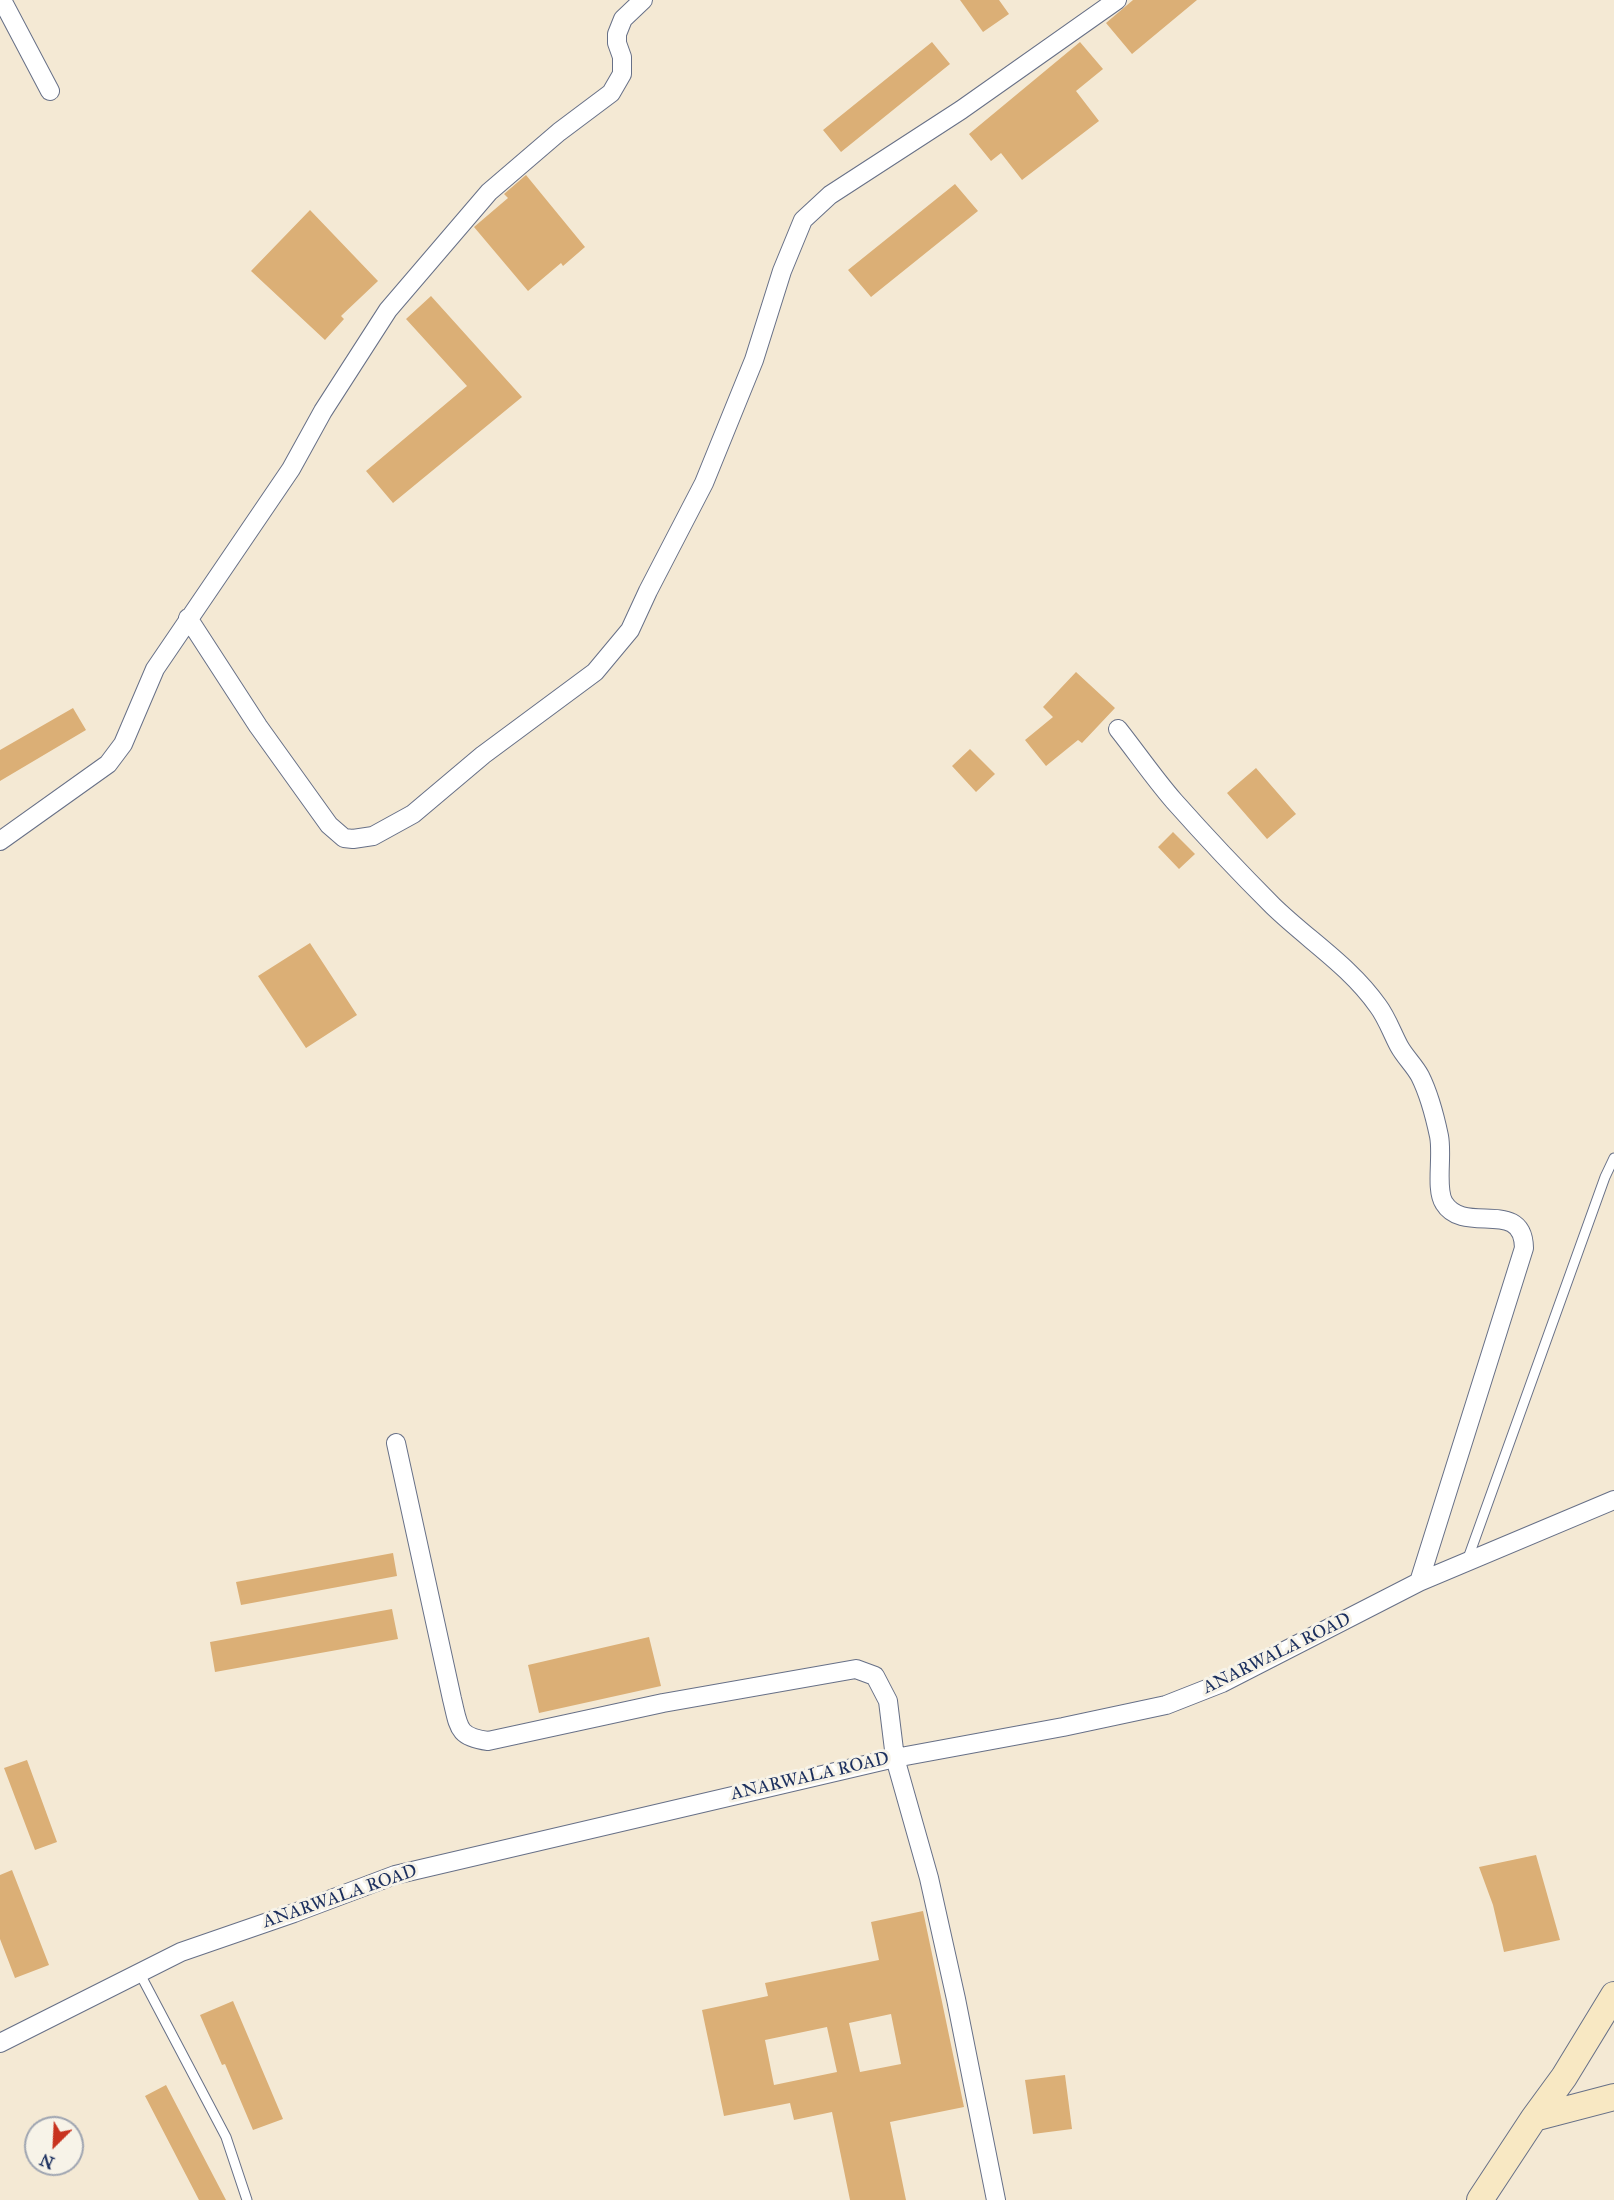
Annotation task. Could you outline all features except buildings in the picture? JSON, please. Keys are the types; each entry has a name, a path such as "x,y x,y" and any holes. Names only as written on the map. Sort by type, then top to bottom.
{"street":[{"path":"2,0 50,91"},
{"path":"0,841 108,764 123,744 155,669 291,469 322,411 388,310 489,192 559,132 611,93 622,74 622,57 616,43 617,34 623,19 643,0"},
{"path":"188,618 258,726 329,825 344,838 353,839 373,836 413,814 483,756 595,672 630,630 704,483 754,360 782,271 803,220 830,195 961,110 1117,0"},
{"path":"1118,729 1173,800 1229,861 1275,908 1360,982 1380,1008 1400,1047 1420,1075 1429,1100 1439,1137 1441,1166 1439,1191 1444,1205 1456,1214 1471,1218 1509,1220 1519,1227 1524,1237 1524,1248 1419,1582"},
{"path":"396,1443 452,1699 459,1727 470,1739 488,1741 663,1703 856,1669 875,1676 888,1701 895,1758 929,1878 996,2200"},
{"name":"ANARWALA ROAD","path":"0,2043 181,1952 396,1875 895,1758 1063,1727 1166,1705 1222,1683 1419,1582 1614,1500"},
{"path":"1480,2200 1564,2077 1614,1995"},
{"path":"1534,2118 1614,2097"}],"lane":[{"path":"1467,1561 1610,1177 1614,1158"},
{"path":"139,1972 226,2137 247,2200"}]}
